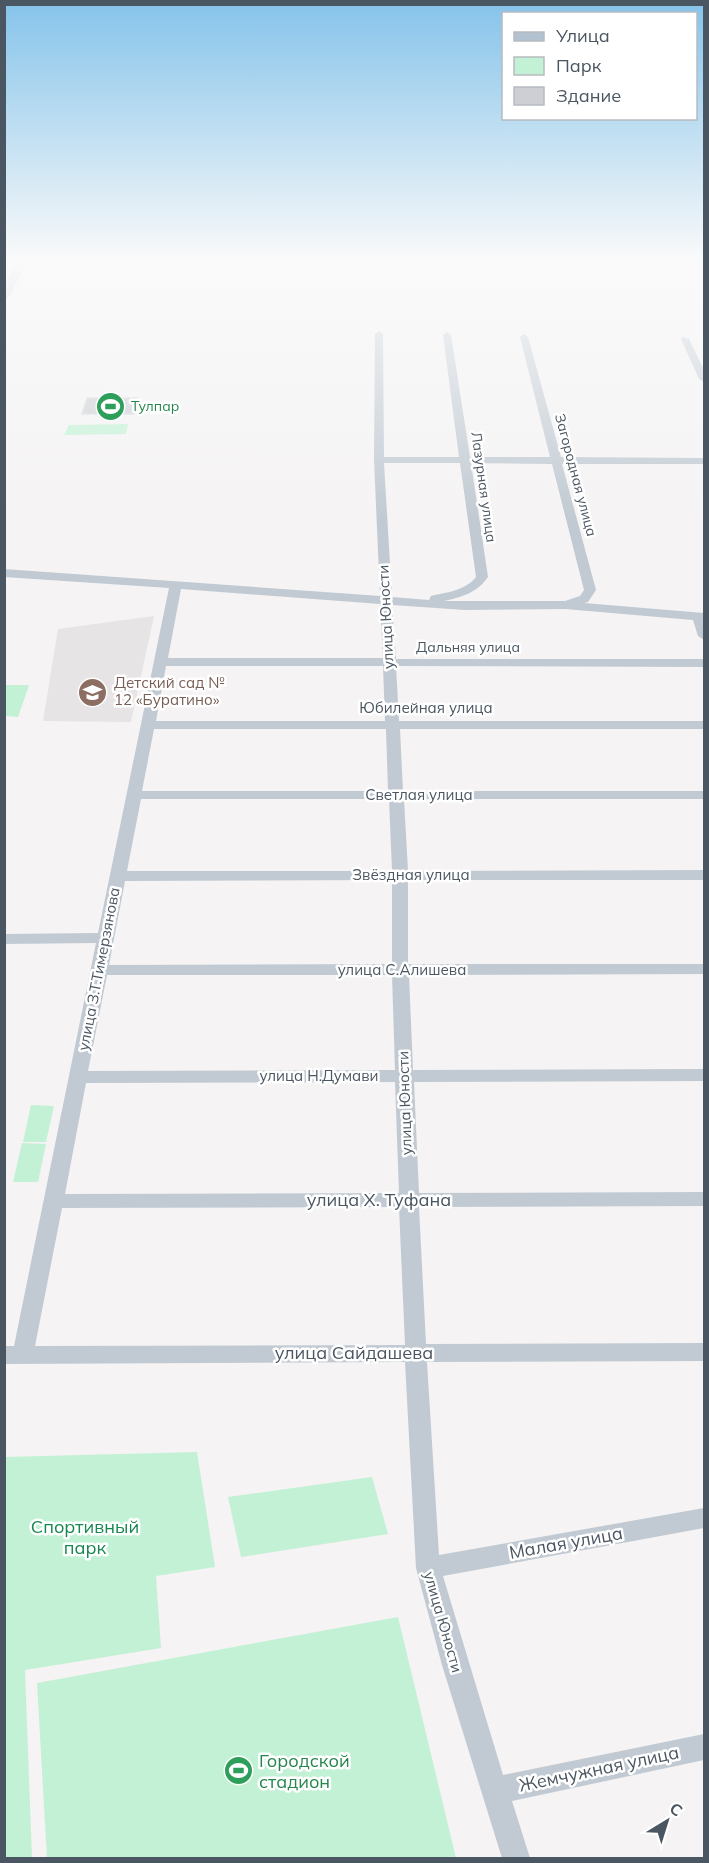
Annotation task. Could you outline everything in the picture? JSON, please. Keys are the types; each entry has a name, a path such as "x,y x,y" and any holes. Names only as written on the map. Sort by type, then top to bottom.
{"street":[{"name":"улица Юности","path":"379,346 378,460 400,875 400,970 415,1353 428,1568 516,1858"},
{"name":"Лазурная улица","path":"422,602 472,588 479,584 482,577 449,346"},
{"name":"Загородная улица","path":"526,346 590,591 584,599 565,605"},
{"path":"688,346 705,379"},
{"path":"378,460 705,460"},
{"path":"4,573 465,606 565,605 701,617 705,636"},
{"name":"улица З.Т.Тимерзянова","path":"14,1354 53,1201 176,584"},
{"name":"Дальняя улица","path":"160,662 705,663"},
{"name":"Юбилейная улица","path":"148,725 705,725"},
{"name":"Светлая улица","path":"134,795 705,795"},
{"name":"Звёздная улица","path":"118,876 705,875"},
{"path":"4,939 106,938"},
{"name":"улица С.Алишева","path":"99,970 705,969"},
{"name":"улица Н.Думави","path":"78,1077 705,1075"},
{"name":"улица Х. Туфана","path":"53,1201 705,1199"},
{"name":"улица Сайдашева","path":"14,1354 705,1352"},
{"name":"Малая улица","path":"428,1568 705,1518"},
{"name":"Жемчужная улица","path":"494,1791 705,1747"}],"shaded area":[{"name":"Детский сад № 12 «Буратино»","path":"154,616 131,722 43,721 58,629"}],"green space":[{"path":"128,424 126,434 64,435 69,425"},
{"path":"5,685 29,685 18,717 5,716"},
{"path":"31,1105 54,1106 46,1142 23,1142"},
{"path":"22,1143 46,1144 38,1182 13,1182"},
{"name":"Спортивный парк","path":"197,1452 215,1567 156,1576 161,1648 25,1670 32,1858 5,1858 5,1457"},
{"path":"372,1477 388,1534 241,1557 228,1497"},
{"name":"Городской стадион","path":"398,1617 456,1858 47,1858 37,1683"}],"building":[{"name":"Тулпар","path":"87,398 138,398 134,414 82,414"}],"place":[{"name":"Тулпар","path":"110,406"},
{"name":"Детский сад № 12 «Буратино»","path":"93,692"},
{"name":"Городской стадион","path":"238,1771"}]}
